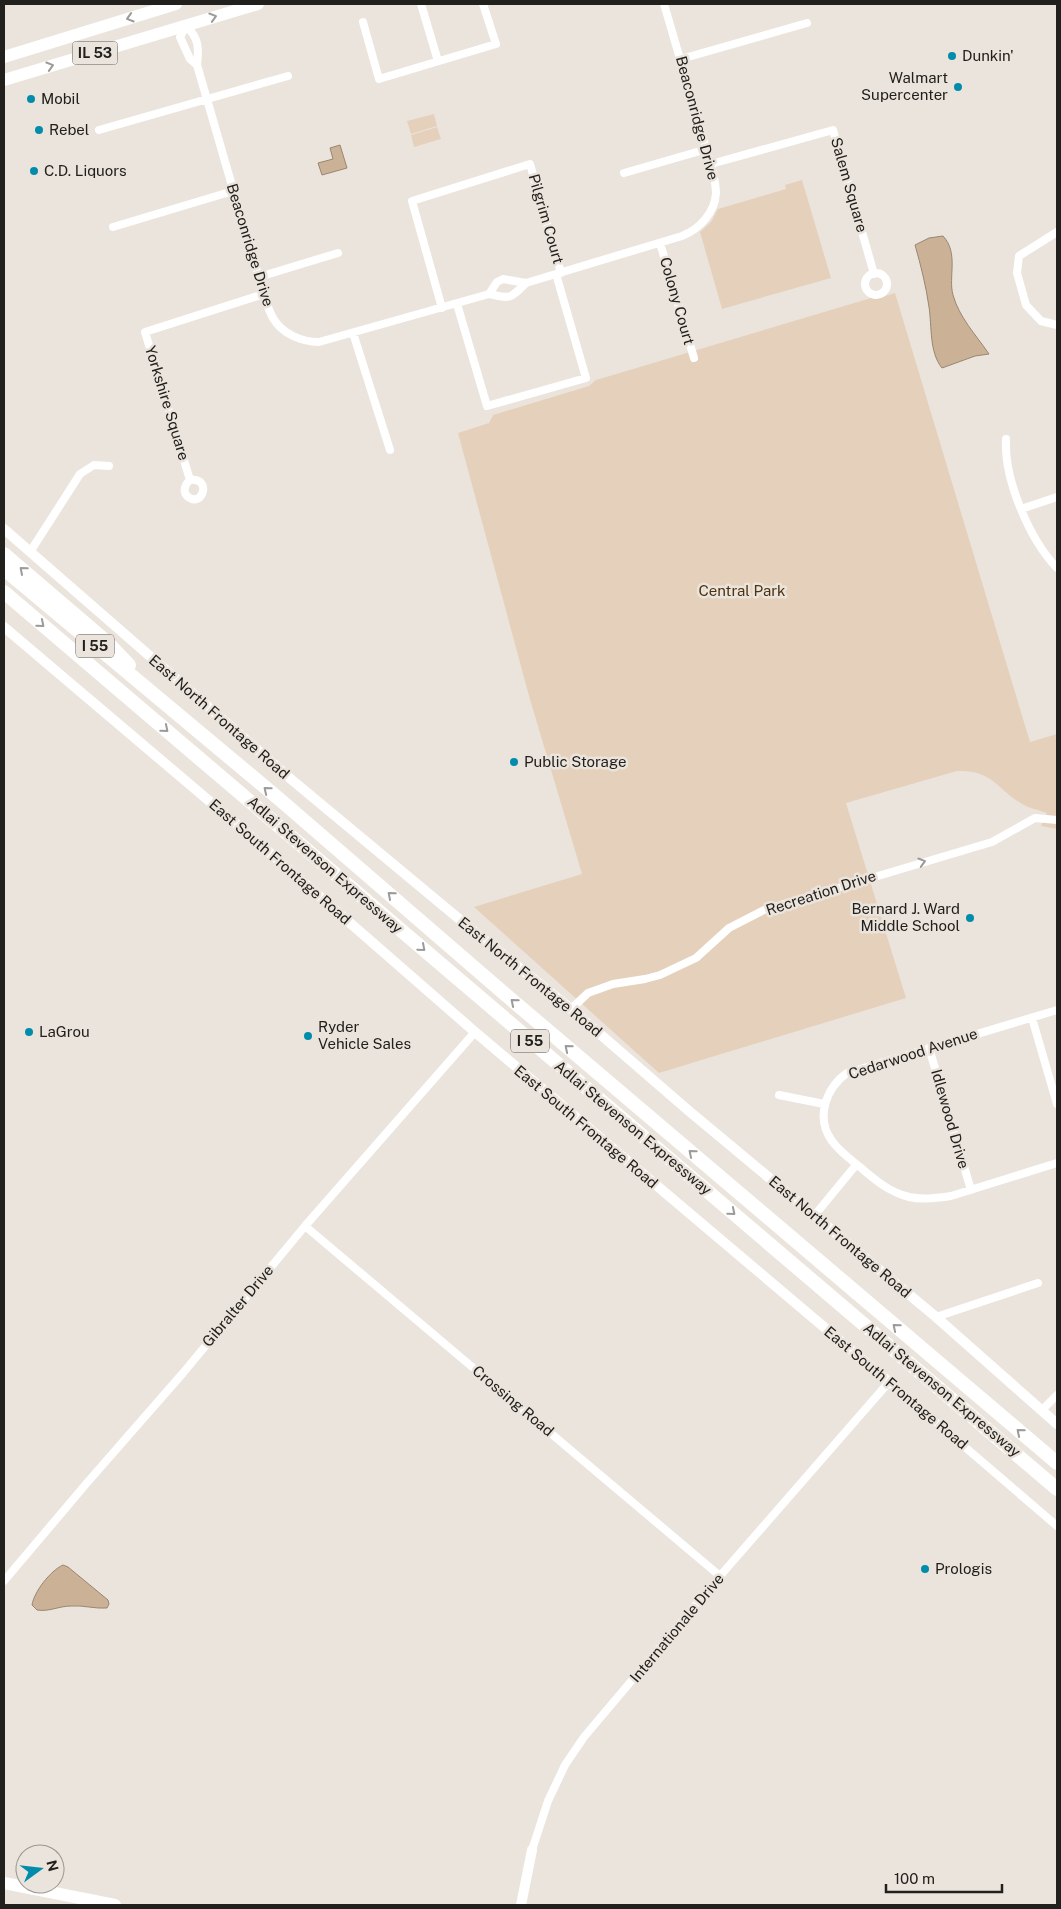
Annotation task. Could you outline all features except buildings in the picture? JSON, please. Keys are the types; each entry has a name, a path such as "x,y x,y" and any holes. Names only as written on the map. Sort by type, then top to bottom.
{"highway":[{"path":"4,554 108,643 186,723"},
{"name":"Adlai Stevenson Expressway","path":"4,569 278,798 506,995 1057,1463"},
{"name":"Adlai Stevenson Expressway","path":"4,592 1057,1489"}],"main road":[{"name":"IL 53","path":"4,57 176,4"},
{"name":"IL 53","path":"4,80 258,4"},
{"path":"4,1882 115,1905"}],"street":[{"path":"421,4 438,61"},
{"path":"363,22 379,79 496,44 483,4"},
{"name":"Beaconridge Drive","path":"489,294 497,282 503,278 526,283 559,274 691,232 706,219 715,200 716,191 711,164 664,4"},
{"path":"681,59 807,23"},
{"name":"Beaconridge Drive","path":"197,65 190,59 180,37 186,26 195,34 198,54 197,65 264,294 273,318 281,328 299,340 319,342 489,294 505,298 511,297 526,283"},
{"path":"99,130 288,76"},
{"name":"Salem Square","path":"711,164 833,130 874,274"},
{"path":"624,173 707,149"},
{"name":"Pilgrim Court","path":"442,308 412,202 530,164 586,378 487,406 456,304"},
{"path":"113,227 233,191"},
{"path":"1057,232 1018,256 1017,272 1026,305 1041,321 1057,325"},
{"name":"Colony Court","path":"660,243 694,358"},
{"path":"259,277 338,253"},
{"name":"Yorkshire Square","path":"190,480 145,332 264,294"},
{"path":"353,333 390,450"},
{"path":"1006,439 1007,463 1021,509 1033,536 1057,568"},
{"path":"30,552 80,474 94,465 109,466"},
{"path":"1021,509 1057,497"},
{"name":"East North Frontage Road","path":"4,529 292,780 476,933 571,1009 936,1317 1057,1424"},
{"name":"East South Frontage Road","path":"4,627 247,833 475,1032 1057,1526"},
{"name":"Recreation Drive","path":"571,1009 588,993 613,984 660,975 696,958 729,928 764,910 876,875 992,842 1035,818 1057,820"},
{"name":"Cedarwood Avenue","path":"824,1104 832,1087 847,1073 1057,1010"},
{"path":"1032,1018 1057,1104"},
{"name":"Gibralter Drive","path":"4,1581 83,1486 183,1373 305,1226 475,1032"},
{"name":"Idlewood Drive","path":"929,1048 970,1190"},
{"path":"779,1095 824,1104 824,1117 830,1139 856,1164 886,1188 909,1197 936,1199 1057,1163"},
{"path":"814,1216 856,1164"},
{"name":"Crossing Road","path":"305,1226 720,1576"},
{"path":"936,1317 1038,1283"},
{"name":"Internationale Drive","path":"520,1905 532,1850 548,1801 565,1765 596,1723 720,1576 889,1382"},
{"path":"1042,1410 1057,1395"}],"green space":[{"path":"434,114 437,126 411,134 407,121"},
{"path":"437,127 441,139 414,147 411,135"},
{"path":"802,180 831,278 722,309 700,232 711,222 718,209 786,189 785,185"},
{"name":"Central Park","path":"895,293 1030,742 1057,734 1057,829 1041,826 1047,813 1028,807 988,778 970,771 957,771 846,803 906,998 659,1073 474,907 582,874 529,696 458,433 489,423 493,415 589,386 596,380 871,298 875,299"}],"shaded area":[{"path":"340,145 347,168 322,175 318,163 333,159 330,148"},
{"path":"943,236 951,250 952,288 956,303 989,354 975,356 942,368 933,347 928,299 915,245 929,238"},
{"path":"63,1565 108,1600 107,1608 67,1606 37,1610 32,1605 39,1588 53,1572"}],"place":[{"name":"Dunkin'","path":"952,56"},
{"name":"Walmart Supercenter","path":"958,87"},
{"name":"Mobil","path":"31,99"},
{"name":"Rebel","path":"39,130"},
{"name":"C.D. Liquors","path":"34,171"},
{"name":"Public Storage","path":"514,762"},
{"name":"Bernard J. Ward Middle School","path":"970,918"},
{"name":"LaGrou","path":"29,1032"},
{"name":"Ryder Vehicle Sales","path":"308,1036"},
{"name":"Prologis","path":"925,1569"}]}
